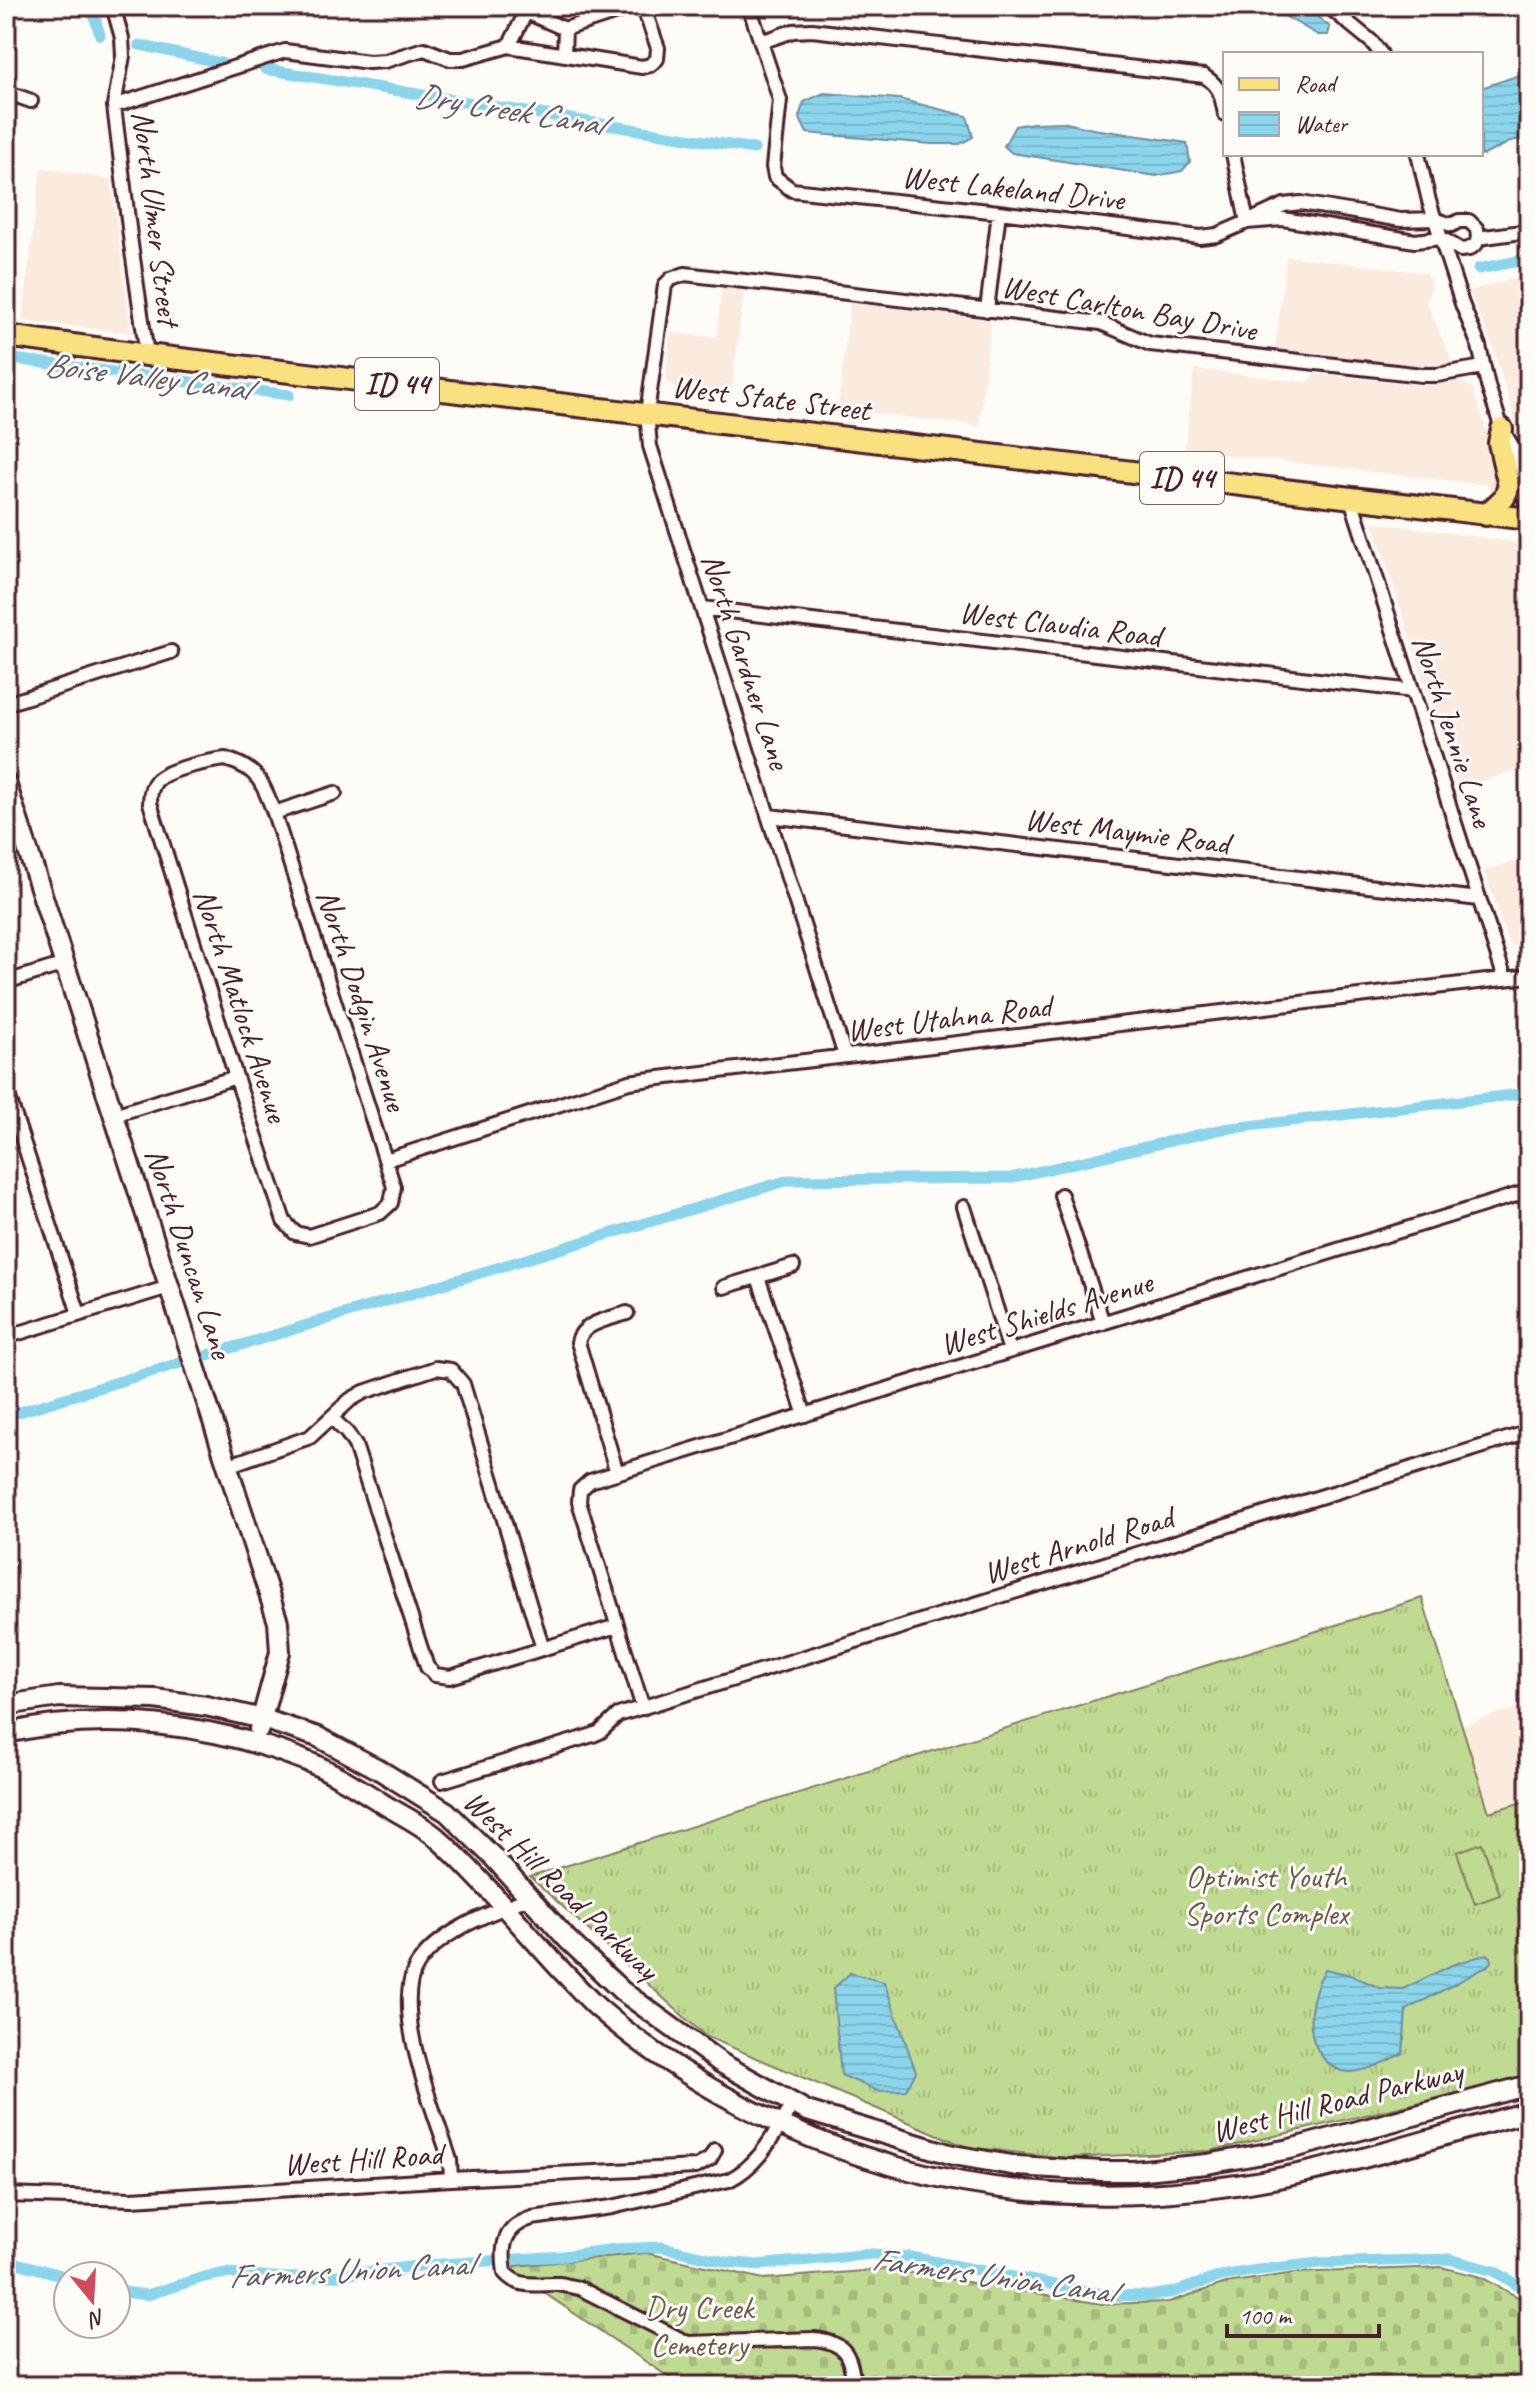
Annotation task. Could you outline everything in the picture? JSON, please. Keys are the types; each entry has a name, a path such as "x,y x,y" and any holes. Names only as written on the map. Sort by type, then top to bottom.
{"main road":[{"name":"West State Street","path":"6,336 1529,519"},
{"path":"1486,515 1504,498 1509,486 1499,443 1502,429"}],"street":[{"name":"North Ulmer Street","path":"113,6 122,38 123,56 114,106 147,355"},
{"path":"509,46 526,12 565,29 614,10 635,6"},
{"path":"114,106 285,51 369,62 385,61 424,49 450,59 463,59 509,46 642,67 657,59 658,48 643,6"},
{"path":"749,6 761,42 793,31 812,30 1204,76 1215,83 1223,104"},
{"path":"1328,6 1372,42 1380,52"},
{"path":"564,55 565,29"},
{"name":"West Lakeland Drive","path":"761,42 780,100 773,167 775,177 792,190 1200,237 1217,235 1284,205 1301,203 1401,220 1434,219 1452,225 1469,221 1477,229 1478,238 1469,249 1461,250 1441,238 1415,241 1283,219 1247,222"},
{"path":"6,92 31,101"},
{"path":"1233,156 1247,222"},
{"path":"1418,156 1434,219 1479,346 1502,429 1517,454 1528,490 1524,496 1529,512"},
{"path":"987,310 999,212"},
{"path":"1478,238 1529,231"},
{"name":"West Carlton Bay Drive","path":"671,279 685,274 1101,323 1150,344 1428,375 1483,367"},
{"name":"North Gardner Lane","path":"671,279 662,293 647,413 650,446 845,1056"},
{"name":"North Jennie Lane","path":"1351,499 1505,979"},
{"name":"West Claudia Road","path":"702,608 1413,691"},
{"path":"6,704 171,652"},
{"name":"North Dodgin Avenue","path":"151,789 155,781 163,776 225,759 241,763 257,775 264,787 386,1160 394,1187 391,1203"},
{"name":"North Duncan Lane","path":"6,783 278,1622 280,1652 254,1743"},
{"name":"North Matlock Avenue","path":"151,789 150,803 284,1221 295,1233 309,1236 380,1213 391,1203"},
{"path":"274,813 335,793"},
{"name":"West Maymie Road","path":"769,816 1479,899"},
{"path":"6,982 65,964"},
{"name":"West Utahna Road","path":"386,1160 629,1082 1529,976"},
{"path":"114,1115 236,1077"},
{"path":"6,1089 79,1314"},
{"name":"West Shields Avenue","path":"617,1626 579,1502 580,1490 590,1481 1529,1191"},
{"path":"1061,1195 1103,1323"},
{"path":"964,1207 1010,1351"},
{"path":"724,1287 793,1266"},
{"path":"758,1277 805,1415"},
{"path":"6,1337 169,1287"},
{"path":"617,1473 578,1347 579,1335 589,1326 627,1313"},
{"path":"227,1466 310,1437 350,1400 377,1386 436,1368 451,1370 463,1384 543,1649"},
{"path":"332,1418 355,1445 427,1667 435,1675 450,1677 617,1626 643,1708"},
{"name":"West Arnold Road","path":"442,1781 593,1735 618,1715 1529,1432"},
{"name":"West Hill Road Parkway","path":"6,1705 59,1697 155,1699 206,1706 263,1719 318,1737 378,1769 447,1812 622,1991 721,2063 807,2111 968,2158 1017,2166 1133,2171 1207,2164 1290,2149 1529,2085"},
{"name":"West Hill Road Parkway","path":"6,1733 107,1722 153,1724 254,1743 307,1761 431,1833 475,1874 596,2006 650,2047 707,2086 781,2124 898,2167 947,2179 1050,2194 1133,2196 1210,2190 1296,2175 1529,2112"},
{"path":"451,2179 450,2160 409,2019 411,1977 434,1947 464,1927 528,1898"},
{"path":"794,2103 756,2162 744,2173 729,2180 612,2207 521,2221 513,2227 504,2243 505,2273 516,2282 579,2288 688,2343 829,2340 847,2354 854,2386"},
{"name":"West Hill Road","path":"6,2195 132,2199 696,2167 710,2159 715,2150"}],"shaded area":[{"path":"41,167 114,180 112,187 131,333 22,321"},
{"path":"1286,256 1427,273 1432,289 1425,299 1453,363 1429,368 1275,350"},
{"path":"1529,274 1529,465 1492,345 1469,291"},
{"path":"722,288 744,291 731,396 675,389 666,379 670,333 716,337"},
{"path":"850,303 991,320 979,426 838,409"},
{"path":"1194,369 1308,382 1314,373 1425,386 1459,380 1473,389 1503,481 1500,491 1492,492 1487,485 1185,450"},
{"path":"1373,522 1514,542 1517,545 1529,585 1529,766 1458,789"},
{"path":"1529,857 1529,941 1510,947 1484,871"},
{"path":"1529,1704 1529,1800 1489,1813 1462,1725"}],"green space":[{"name":"Optimist Youth Sports Complex","path":"1422,1598 1489,1812 1529,1800 1529,2077 1210,2151 1066,2158 967,2147 705,2036 530,1877"},
{"path":"1482,1843 1500,1895 1475,1904 1457,1852"},
{"name":"Dry Creek Cemetery","path":"646,2253 764,2279 887,2269 1102,2304 1169,2302 1226,2283 1295,2273 1441,2267 1481,2277 1529,2303 1529,2386 682,2386 516,2274 515,2266"}],"water":[{"path":"1267,6 1304,6 1330,27 1328,35 1318,35"},
{"path":"1529,72 1529,99 1526,102 1529,109 1529,139 1514,140 1483,155 1483,87"},
{"path":"824,93 899,99 967,116 973,137 960,144 931,144 807,133 799,117 804,102"},
{"path":"1062,122 1187,143 1190,162 1182,171 1156,176 1012,153 1004,146 1015,126"},
{"path":"1487,1954 1492,1962 1488,1966 1406,2010 1403,2053 1371,2068 1350,2072 1332,2066 1317,2048 1311,2014 1325,1969 1351,1975 1380,1988 1403,1989 1452,1965"},
{"path":"850,1973 884,1982 916,2072 906,2090 878,2091 841,2075 833,1989"}],"waterway":[{"path":"91,6 100,35"},
{"name":"Dry Creek Canal","path":"139,45 221,63"},
{"name":"Dry Creek Canal","path":"265,69 754,149"},
{"name":"Dry Creek Canal","path":"1478,269 1529,259"},
{"name":"Boise Valley Canal","path":"6,358 289,395"},
{"path":"208,1355 789,1180 1010,1178 1223,1129 1529,1093"},
{"path":"6,1416 180,1363"},
{"name":"Farmers Union Canal","path":"132,2293 147,2295 226,2273 284,2278 321,2277 427,2265 662,2247 727,2262 757,2265 872,2254 911,2257 1107,2295 1149,2296 1174,2292 1221,2276 1258,2270 1319,2263 1449,2259 1494,2271 1529,2292"},
{"name":"Farmers Union Canal","path":"6,2260 52,2273"}]}
